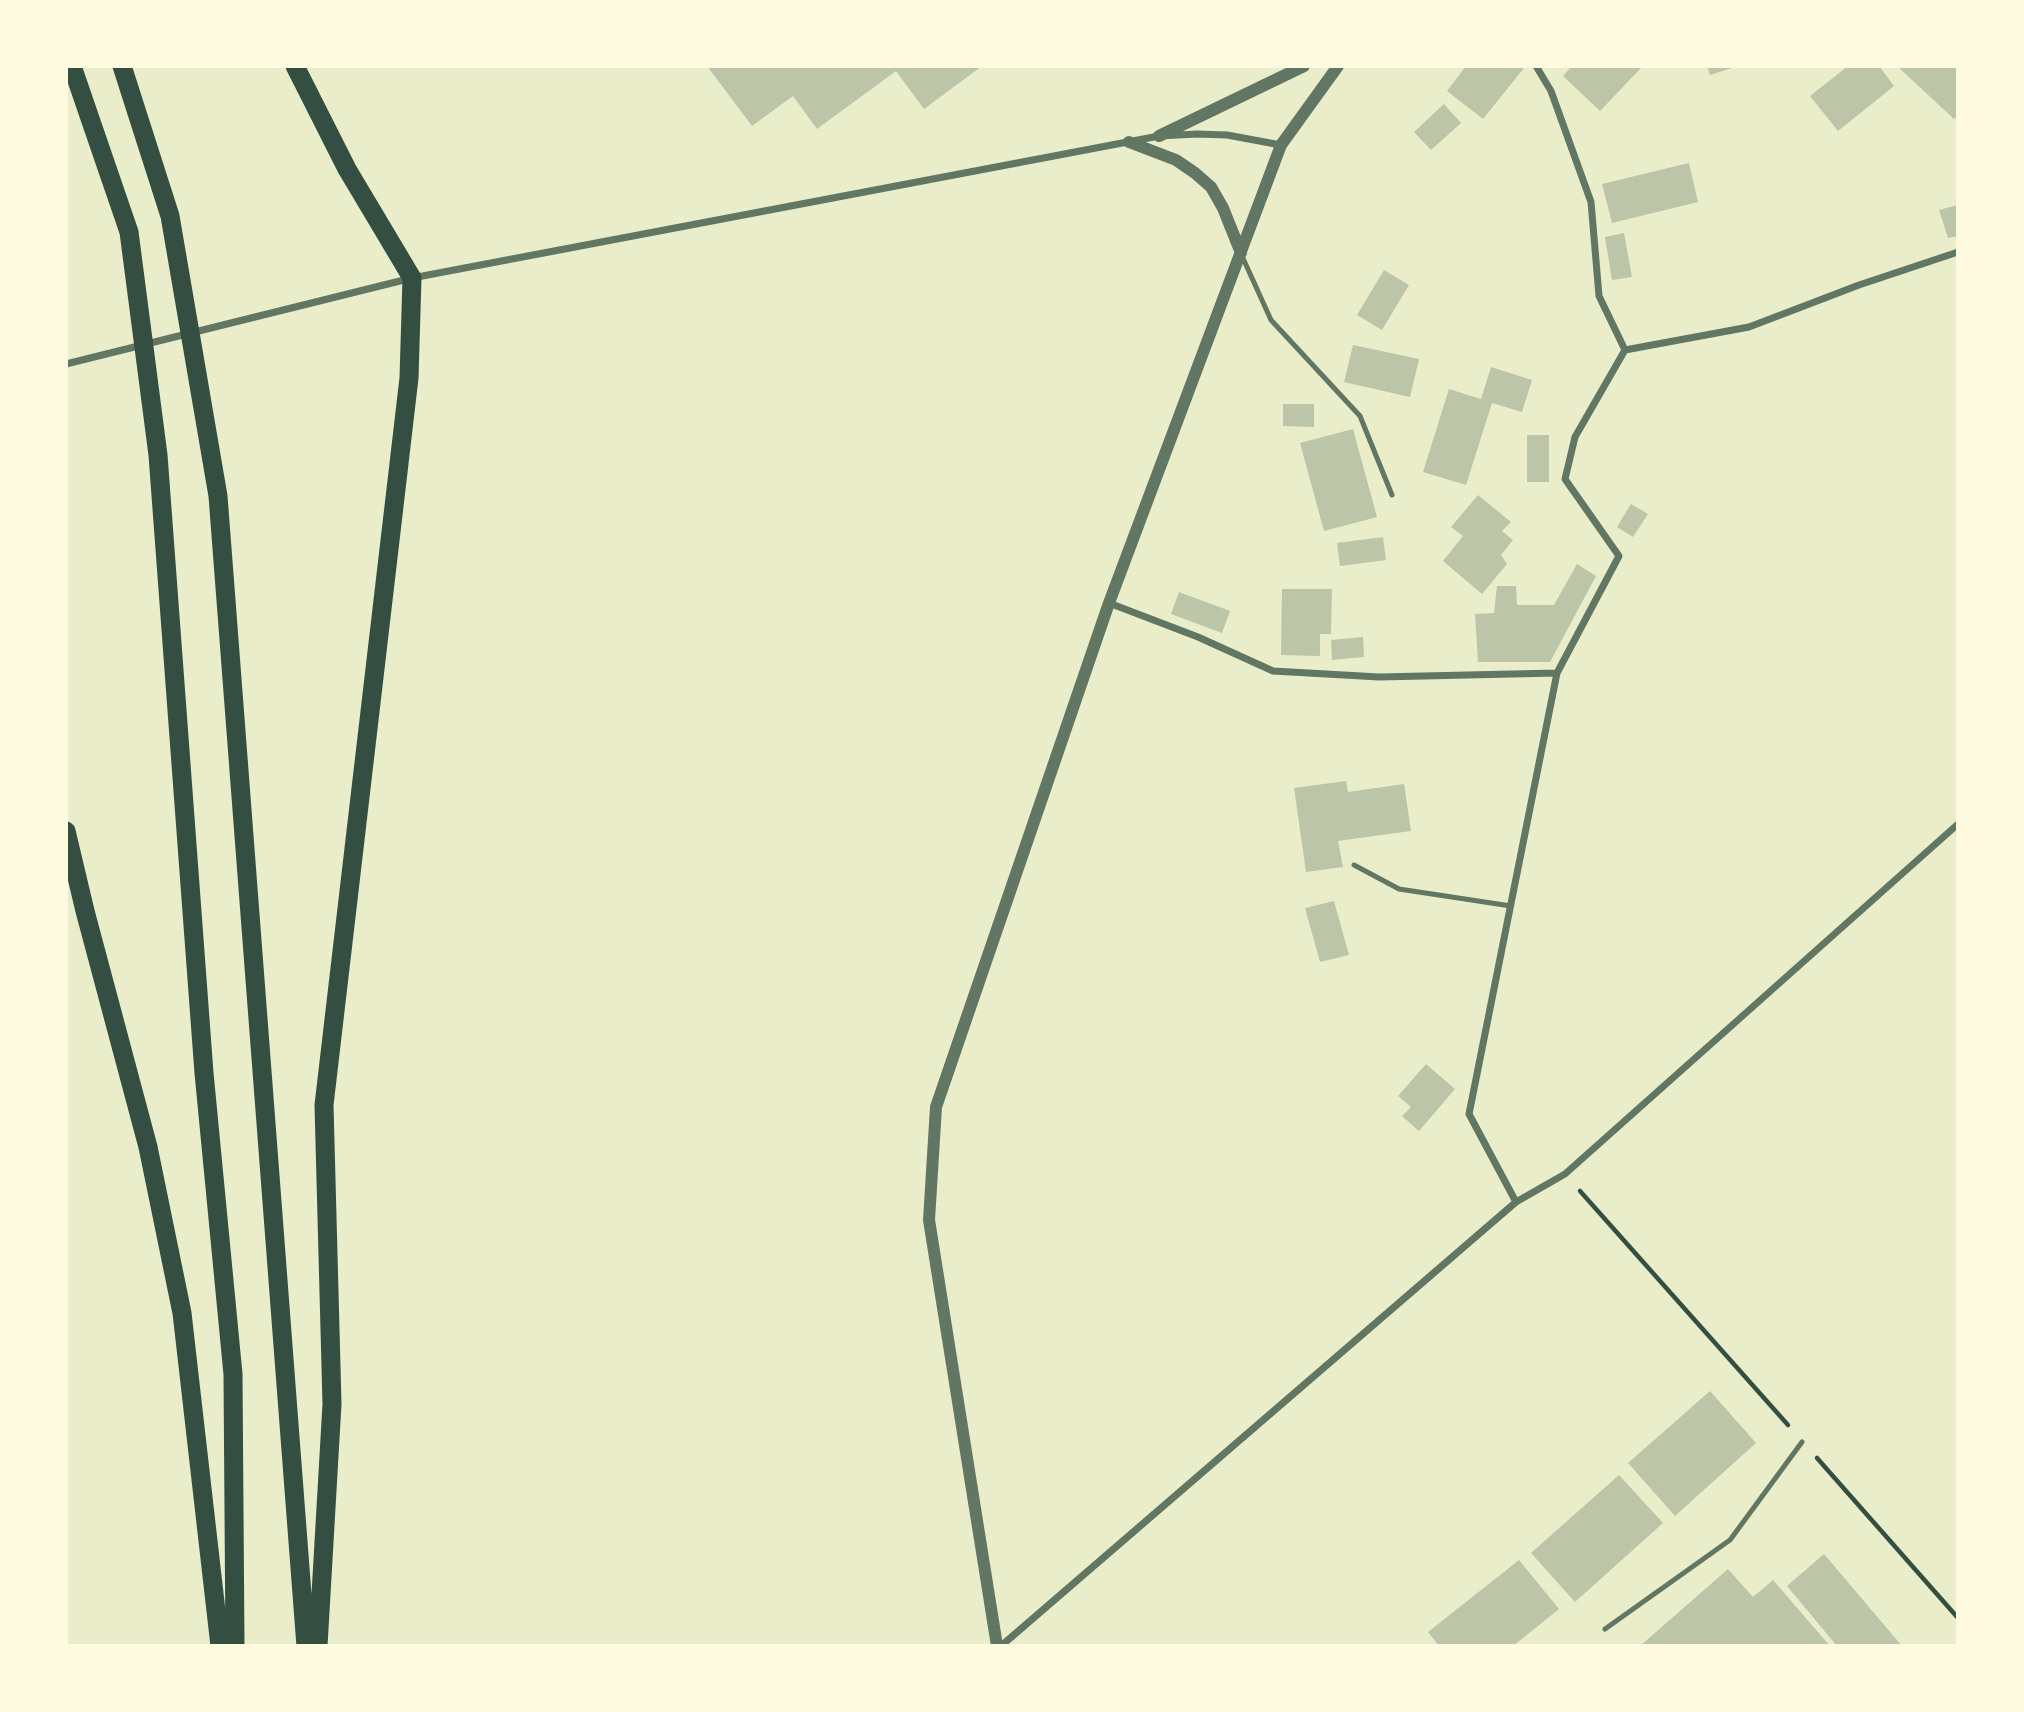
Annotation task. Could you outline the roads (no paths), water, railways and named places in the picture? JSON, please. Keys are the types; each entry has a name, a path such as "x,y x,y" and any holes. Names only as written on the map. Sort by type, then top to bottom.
{"highway":[{"path":"72,66 129,232 158,455 204,1073 233,1374 235,1646"},
{"path":"122,66 170,216 218,496 306,1646"},
{"path":"295,66 348,169 412,278 409,378 324,1105 332,1404 318,1646"},
{"path":"66,831 149,1147 182,1313 220,1646"}],"street":[{"path":"1159,136 1304,66"},
{"path":"999,1646 929,1220 936,1108 1109,603 1281,145 1338,66"},
{"path":"1536,66 1551,91 1591,202 1600,296 1625,350"},
{"path":"66,364 412,278 1159,136 1227,135 1281,145"},
{"path":"1129,142 1175,160 1210,187 1223,208 1241,253"},
{"path":"1516,1202 1469,1114 1557,673 1619,556 1565,479 1575,437 1625,350 1749,327 1859,285 1958,252"},
{"path":"1109,603 1273,671 1379,677 1557,673"},
{"path":"999,1646 1516,1202 1565,1174 1958,824"}],"lane":[{"path":"1241,253 1271,320 1360,416 1392,495"},
{"path":"1354,865 1399,889 1511,905"},
{"path":"1605,1629 1730,1539 1802,1442"}]}
